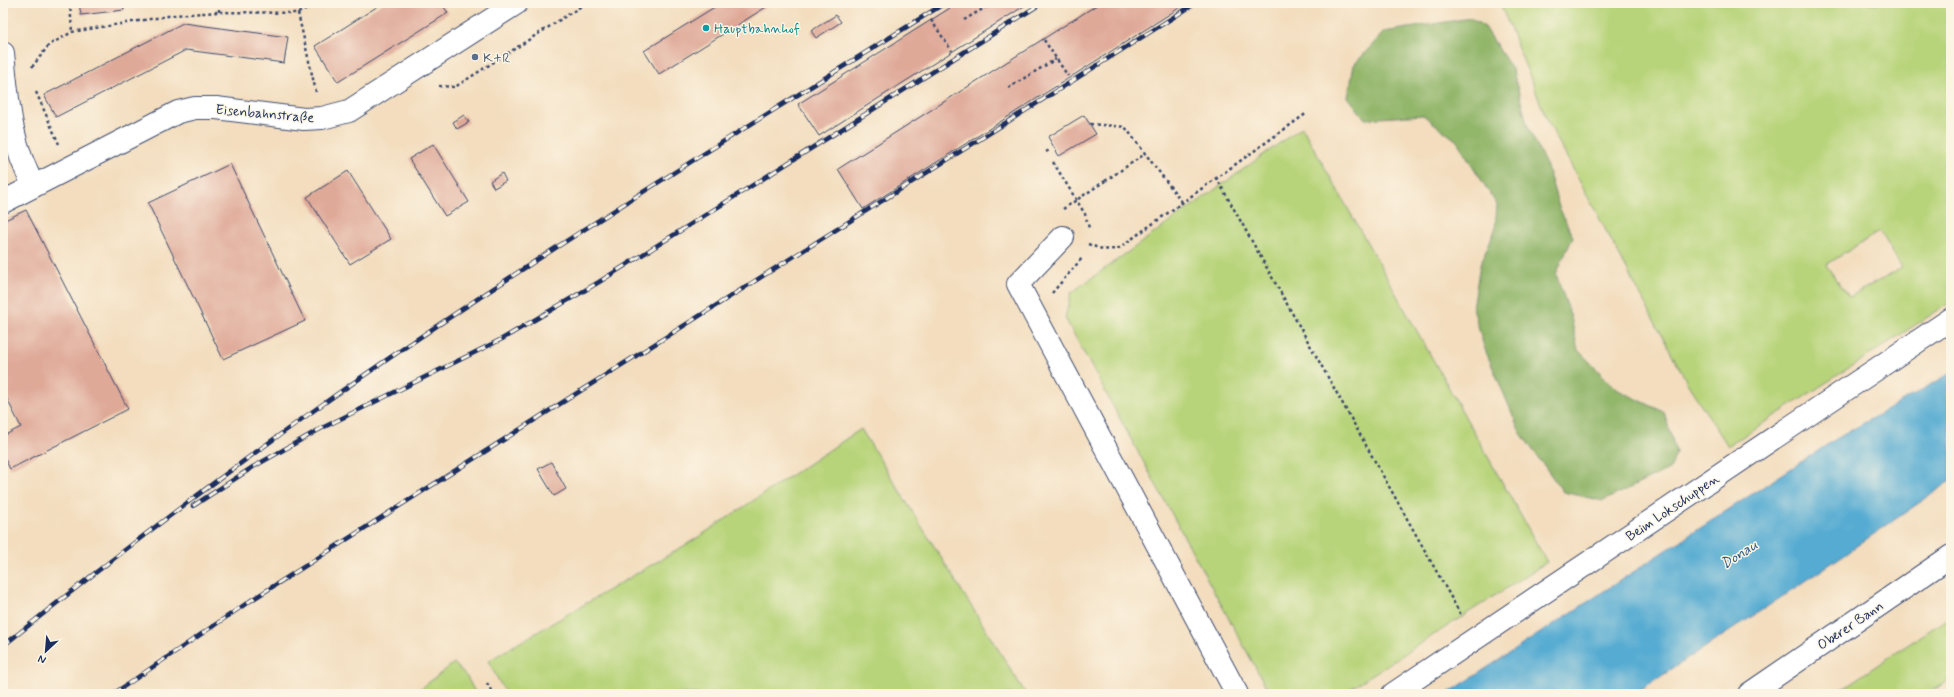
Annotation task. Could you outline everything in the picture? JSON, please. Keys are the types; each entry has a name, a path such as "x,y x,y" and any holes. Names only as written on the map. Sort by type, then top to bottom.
{"street":[{"name":"Eisenbahnstraße","path":"3,202 178,112 195,108 216,108 304,119 322,118 349,111 517,3"},
{"path":"3,53 11,125 25,169 34,186"},
{"path":"1063,237 1018,284 1237,694"},
{"name":"Beim Lokschuppen","path":"1393,694 1951,319"},
{"name":"Oberer Bann","path":"1750,694 1951,556"}],"path":[{"path":"70,3 72,32"},
{"path":"219,3 219,12"},
{"path":"33,75 32,67 49,45 72,32 174,15 219,12 298,13 321,3"},
{"path":"396,82 454,87 580,7 583,3"},
{"path":"964,20 993,3"},
{"path":"1020,3 1022,7"},
{"path":"298,13 322,118"},
{"path":"931,20 952,51"},
{"path":"1044,40 1068,76"},
{"path":"1008,88 1056,59"},
{"path":"35,90 70,168"},
{"path":"1088,244 1108,251 1119,248 1307,113"},
{"path":"1090,124 1125,127 1182,202"},
{"path":"1046,152 1051,149"},
{"path":"1063,209 1145,154"},
{"path":"1216,177 1474,640"},
{"path":"487,683 493,694"}],"green space":[{"path":"1500,3 1951,3 1951,302 1728,446 1689,386 1548,122","holes":["1880,231 1902,268 1849,297 1826,265"]},
{"path":"1470,18 1485,27 1513,71 1528,127 1547,167 1559,207 1573,237 1556,274 1571,317 1578,350 1616,389 1664,412 1676,452 1671,468 1603,501 1563,492 1520,432 1484,347 1473,308 1480,265 1495,230 1497,205 1457,141 1423,115 1365,119 1348,97 1354,65 1384,32"},
{"path":"1302,127 1547,562 1342,694 1270,694 1065,318 1071,293"},
{"path":"861,429 1026,694 506,694 488,661 694,540"},
{"path":"1951,616 1951,679 1927,694 1834,694"},
{"path":"454,663 467,677 476,694 414,694"}],"water":[{"name":"Donau","path":"1951,373 1951,481 1797,587 1634,694 1447,694 1836,439"}],"building":[{"path":"79,3 123,3 124,10 81,15"},
{"path":"383,3 441,3 448,13 338,82 315,46"},
{"name":"Hauptbahnhof","path":"721,3 776,3 772,6 771,4 659,74 644,51"},
{"path":"958,3 1029,3 819,136 798,104"},
{"path":"1100,3 1187,3 863,209 838,169"},
{"path":"836,15 841,22 816,38 811,31"},
{"path":"183,23 288,37 284,63 186,50 56,117 44,95"},
{"path":"464,115 469,122 457,129 453,122"},
{"path":"1084,115 1096,134 1059,156 1048,137"},
{"path":"433,144 469,202 445,216 409,159"},
{"path":"230,164 305,321 223,359 148,203"},
{"path":"348,171 391,239 350,264 307,197"},
{"path":"502,173 506,181 494,188 490,181"},
{"path":"26,210 128,409 10,469 3,455 3,436 21,427 3,391 3,221"},
{"path":"551,462 566,489 554,496 538,469"}],"railway":[{"path":"3,646 201,492 399,351 631,199 945,3"},
{"path":"193,506 253,467 322,428 502,339 599,282 1042,3"},
{"path":"113,694 250,601 1196,3"}],"place":[{"name":"Hauptbahnhof","path":"706,28"},
{"name":"K+R","path":"475,57"}]}
